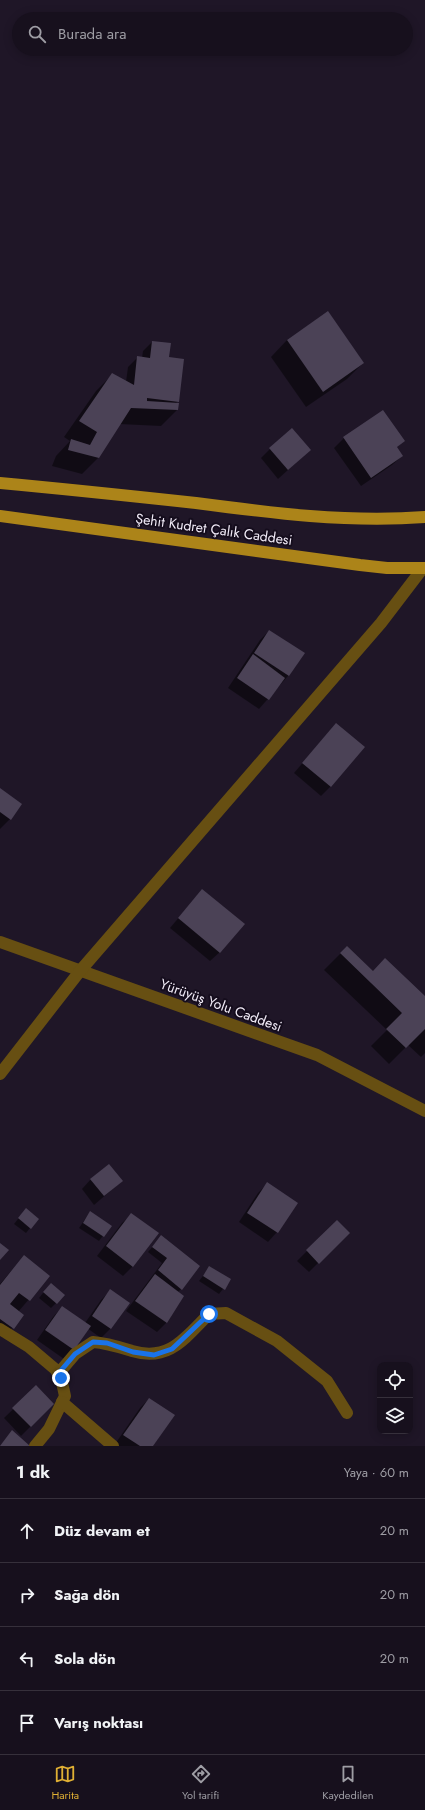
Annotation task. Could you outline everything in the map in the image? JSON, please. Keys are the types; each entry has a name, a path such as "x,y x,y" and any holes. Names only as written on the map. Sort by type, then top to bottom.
{"main road":[{"name":"Şehit Kudret Çalık Caddesi","path":"0,483 108,493 275,513 358,519 425,517"},
{"name":"Şehit Kudret Çalık Caddesi","path":"0,516 360,565 387,568 424,568"}],"street":[{"path":"0,1074 80,970 381,623 424,568"},
{"name":"Yürüyüş Yolu Caddesi","path":"0,942 317,1055 425,1111"},
{"path":"58,1374 75,1354 93,1342 107,1343 133,1352 154,1355 172,1349 209,1314 226,1313 277,1341 327,1381 347,1413"},
{"path":"0,1329 30,1347 55,1370 61,1378 65,1396 49,1429 35,1446"},
{"path":"62,1402 113,1446"}],"building":[{"path":"328,311 364,363 323,392 287,340"},
{"path":"152,341 171,343 169,357 184,359 179,402 147,398 147,401 179,403 178,410 131,408 99,458 68,450 71,439 90,445 97,432 79,421 112,373 134,385 137,356 150,358"},
{"path":"383,410 405,441 397,447 403,456 371,478 343,437"},
{"path":"292,428 311,450 288,470 269,448"},
{"path":"269,630 305,653 289,676 254,653"},
{"path":"253,654 285,678 269,700 237,678"},
{"path":"336,723 365,747 331,787 302,763"},
{"path":"0,788 22,804 11,820 0,812"},
{"path":"202,889 245,924 220,953 178,918"},
{"path":"347,946 373,971 385,958 425,996 425,1029 406,1048 386,1029 402,1013 340,953"},
{"path":"109,1164 123,1181 104,1196 90,1179"},
{"path":"267,1182 298,1203 278,1233 247,1213"},
{"path":"26,1208 39,1219 31,1229 18,1218"},
{"path":"90,1211 112,1226 104,1237 83,1223"},
{"path":"131,1213 159,1233 133,1267 106,1246"},
{"path":"337,1220 350,1233 319,1264 306,1250"},
{"path":"161,1235 200,1266 182,1290 158,1270 167,1258 152,1247"},
{"path":"0,1243 9,1250 0,1260"},
{"path":"24,1255 50,1276 30,1301 19,1293 10,1304 24,1315 14,1329 0,1319 0,1285"},
{"path":"209,1266 231,1279 225,1290 203,1276"},
{"path":"155,1274 184,1296 167,1323 135,1301"},
{"path":"51,1283 65,1295 57,1304 43,1292"},
{"path":"110,1289 130,1303 111,1329 92,1316"},
{"path":"62,1306 91,1326 74,1350 45,1330"},
{"path":"36,1385 54,1404 31,1427 12,1408"},
{"path":"149,1398 175,1415 153,1446 140,1446 123,1435"},
{"path":"12,1430 30,1446 0,1446"}],"route":[{"path":"61,1378 58,1374 75,1354 93,1342 107,1343 133,1352 154,1355 172,1349 209,1314"}]}
